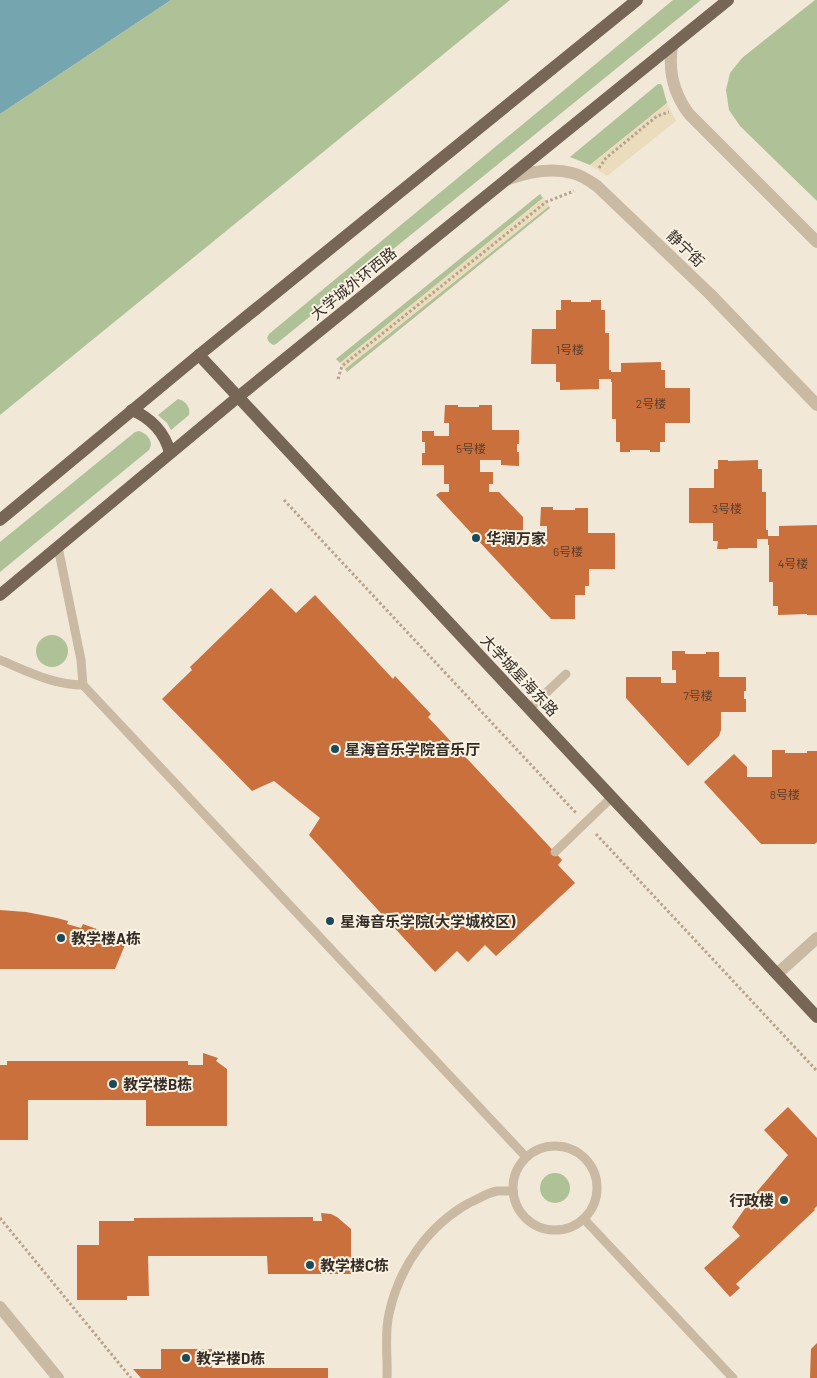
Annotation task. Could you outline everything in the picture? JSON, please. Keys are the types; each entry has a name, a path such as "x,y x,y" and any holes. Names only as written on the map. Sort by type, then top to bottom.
{"main road":[{"path":"0,520 199,355 637,0"},
{"name":"大学城外环西路","path":"0,595 238,397 728,0"},
{"name":"大学城星海东路","path":"199,355 817,1017"},
{"path":"132,410 156,427 167,443 170,453"}],"street":[{"path":"672,46 670,55 672,78 681,104 688,114 817,242"},
{"name":"静宁街","path":"506,180 528,173 556,171 573,173 597,186 710,294 817,406"},
{"path":"777,974 817,938"},
{"path":"0,1307 58,1378"}],"lane":[{"path":"58,547 81,660 83,685 526,1157"},
{"path":"0,660 52,681 83,685"},
{"path":"529,709 566,674"},
{"path":"555,852 612,798"},
{"path":"552,1146 561,1146 579,1153 586,1160 592,1167 597,1185 597,1194 590,1212 584,1219 576,1225 558,1230 539,1228 524,1217 514,1200 512,1191 515,1173 526,1157 552,1146"},
{"path":"387,1378 386,1343 389,1315 400,1279 416,1252 436,1226 463,1207 490,1193 512,1191"},
{"path":"584,1219 733,1378"}],"path":[{"path":"598,171 606,158 635,134 657,116 671,111"},
{"path":"338,379 342,366 546,202 574,191"},
{"path":"284,500 578,815"},
{"path":"593,831 817,1071"},
{"path":"0,1218 131,1378"}],"green space":[{"path":"171,0 510,0 0,415 0,114"},
{"path":"673,0 701,0 276,344 273,345 269,342 267,338 269,334"},
{"path":"817,0 817,201 740,126 729,110 726,90 730,73 742,58"},
{"path":"658,84 662,85 667,103 590,165 570,157"},
{"path":"540,194 543,198 340,363 336,359"},
{"path":"549,206 550,208 347,372 345,369"},
{"path":"178,399 187,405 189,415 171,430 167,423 158,415"},
{"path":"139,431 149,439 151,444 149,450 0,572 0,542 135,432"},
{"path":"52,635 64,639 68,651 64,663 52,667 40,663 36,651 40,639"},
{"path":"555,1173 566,1177 570,1188 566,1199 555,1203 544,1199 540,1188 544,1177"}],"shaded area":[{"path":"667,103 676,121 607,176 590,165"},
{"path":"543,198 549,206 345,369 340,363"}],"water":[{"path":"0,0 171,0 0,114"}],"building":[{"path":"561,300 591,302 591,300 601,300 601,310 605,310 605,333 609,333 609,370 611,372 621,372 621,363 661,362 661,370 665,370 665,388 690,388 690,423 665,423 665,442 660,442 660,452 630,450 630,452 620,452 620,442 616,442 616,419 612,419 611,379 599,379 599,389 560,390 560,382 556,382 556,364 531,364 532,329 556,329 556,310 561,310"},
{"path":"445,405 479,407 479,405 492,405 492,430 519,430 517,452 519,452 519,466 501,465 501,460 480,460 480,472 493,472 493,484 489,484 489,492 499,492 523,517 523,534 529,534 529,539 547,539 547,526 540,526 541,507 553,507 553,510 588,508 588,533 615,533 615,569 589,569 589,586 585,586 585,595 575,595 575,619 551,619 436,495 440,492 449,492 449,484 444,484 444,465 422,465 422,453 425,453 425,442 422,442 422,431 434,431 434,436 449,436 449,423 444,423"},
{"path":"718,460 758,460 758,469 762,469 762,492 766,492 766,530 768,530 768,536 779,536 779,526 817,525 817,615 778,615 778,606 773,606 773,582 769,582 768,539 757,539 757,548 717,549 718,541 713,541 713,523 689,523 689,488 714,488 714,469 718,469"},
{"name":"星海音乐学院音乐厅","path":"271,588 296,613 315,595 393,679 395,676 431,714 428,717 562,860 558,865 575,883 496,956 485,945 468,962 457,951 435,972 309,835 320,818 274,781 252,791 162,699 192,670 190,667"},
{"path":"672,651 685,651 685,654 719,652 719,677 746,677 744,699 746,699 746,712 721,712 719,736 688,766 626,698 626,677 661,677 661,683 676,683 676,670 672,670"},
{"path":"772,750 785,750 785,753 817,751 817,842 815,844 761,844 704,782 734,754 747,767 747,777 772,777"},
{"name":"教学楼A栋","path":"0,910 26,912 57,918 68,921 67,924 81,928 83,924 127,940 115,969 0,969"},
{"name":"教学楼B栋","path":"203,1053 218,1058 216,1061 227,1069 227,1126 146,1126 146,1100 28,1100 28,1140 0,1140 0,1065 7,1065 7,1061 188,1061 188,1065 203,1065"},
{"name":"行政楼","path":"788,1107 817,1138 817,1206 736,1284 740,1288 730,1297 704,1268 740,1236 732,1227 755,1194 788,1155 764,1130"},
{"name":"教学楼C栋","path":"321,1213 337,1217 351,1229 351,1274 268,1274 267,1256 148,1256 149,1296 127,1296 127,1300 77,1300 77,1245 99,1245 99,1221 134,1221 134,1218 313,1217 313,1221 322,1221"},
{"path":"817,1343 817,1378 810,1378 811,1349"},
{"name":"教学楼D栋","path":"161,1349 212,1349 212,1368 328,1368 328,1378 141,1378 133,1369 161,1369"}],"place":[{"name":"华润万家","path":"476,538"},
{"name":"星海音乐学院音乐厅","path":"335,749"},
{"name":"星海音乐学院(大学城校区)","path":"330,921"},
{"name":"教学楼A栋","path":"61,938"},
{"name":"教学楼B栋","path":"113,1084"},
{"name":"行政楼","path":"784,1200"},
{"name":"教学楼C栋","path":"310,1265"},
{"name":"教学楼D栋","path":"186,1358"}]}
